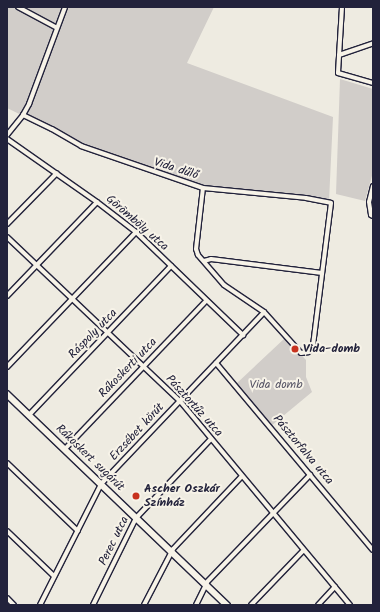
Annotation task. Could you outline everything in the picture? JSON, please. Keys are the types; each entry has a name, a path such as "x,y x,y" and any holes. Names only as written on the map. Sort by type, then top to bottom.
{"street":[{"path":"18,7 57,28"},
{"path":"7,135 23,115 65,7"},
{"path":"342,7 338,73 373,83"},
{"path":"339,55 373,43"},
{"name":"Vida dűlő","path":"23,115 52,129 81,146 203,188 196,249 198,255 224,285 264,312 301,353 308,352 313,346 322,273"},
{"name":"Görömböly utca","path":"7,139 57,173 136,232 243,335"},
{"path":"7,224 57,173"},
{"path":"373,186 368,202 371,215 373,216"},
{"path":"203,188 306,198 331,203 322,273 211,259 204,261"},
{"path":"7,296 97,202"},
{"path":"7,367 136,232"},
{"name":"Pásztortűz utca","path":"7,237 180,401 303,551 350,605"},
{"name":"Ráspoly utca","path":"29,415 172,266"},
{"name":"Rákoskerti utca","path":"65,449 206,300"},
{"name":"Erzsébet körút","path":"40,605 101,484 264,312"},
{"name":"Pásztorfalva utca","path":"216,363 373,550"},
{"name":"Rákoskert sugárút","path":"7,394 227,605"},
{"name":"Perec utca","path":"93,605 136,518 211,439"},
{"path":"7,463 78,531"},
{"path":"196,605 206,584 310,475"},
{"path":"144,605 172,552 242,476"},
{"path":"7,531 54,576"},
{"path":"251,605 303,551"},
{"path":"318,605 335,587"},
{"path":"7,598 14,605"}],"green space":[{"path":"7,7 214,7 187,63 333,117 329,201 206,187 141,167 81,144 7,108"},
{"path":"340,79 373,89 373,172 365,201 336,194"},
{"name":"Vida domb","path":"285,338 306,360 306,377 312,392 271,426 236,384"}],"place":[{"name":"Vida-domb","path":"295,349"},
{"name":"Ascher Oszkár Színház","path":"136,496"}]}
